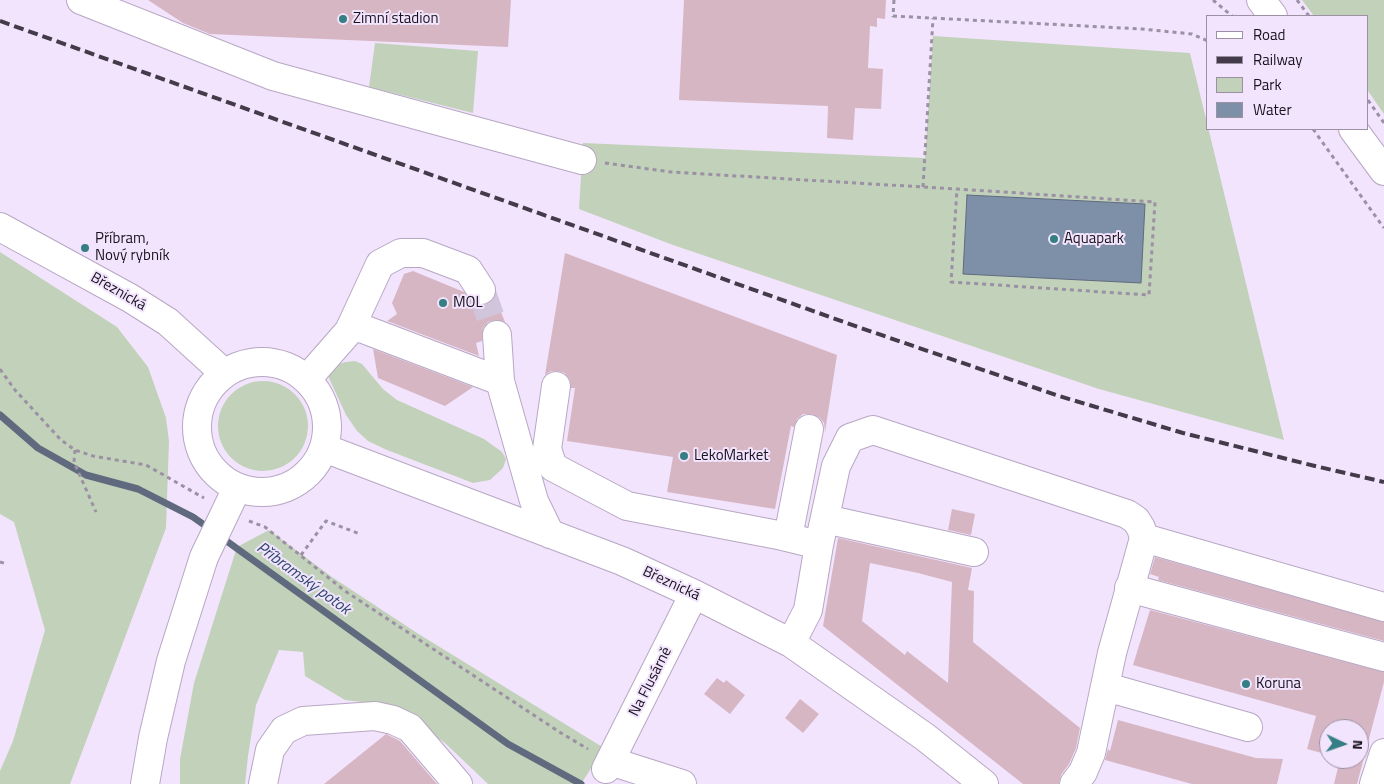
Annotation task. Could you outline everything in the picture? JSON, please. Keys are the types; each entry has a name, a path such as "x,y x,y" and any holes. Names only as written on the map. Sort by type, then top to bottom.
{"street":[{"path":"81,0 273,76 582,160"},
{"path":"1261,0 1272,15"},
{"path":"1354,130 1384,172"},
{"name":"Březnická","path":"0,227 130,298 168,322 224,373"},
{"path":"307,379 349,331 380,264 401,253 423,253 468,270 481,290"},
{"path":"349,331 358,327 500,381"},
{"path":"496,335 500,381 534,500 550,534"},
{"path":"267,361 288,366 307,379 319,393 326,411 327,429 324,448 316,464 304,477 290,487 272,492 255,492 237,488 220,478 206,463 198,444 196,424 200,405 209,387 224,373 244,363 267,361"},
{"path":"556,386 547,449 553,467 626,506 788,537 819,545"},
{"path":"788,537 808,429"},
{"path":"791,643 808,610 819,545 836,466 850,438 873,430 1127,514 1136,520 1144,538 1112,653 1091,753 1084,772 1074,784"},
{"name":"Březnická","path":"324,448 622,561 694,594 791,643 925,737 984,784"},
{"path":"145,784 153,738 171,661 204,557 237,488"},
{"path":"825,519 974,552"},
{"path":"1144,538 1384,607"},
{"path":"1129,588 1384,657"},
{"name":"Na Flusárně","path":"608,765 694,594"},
{"path":"1106,688 1248,727"},
{"path":"263,784 270,750 284,730 303,721 375,716 393,720 410,728 458,784"},
{"path":"1374,784 1384,753"},
{"path":"608,765 682,784"}],"path":[{"path":"894,0 893,16 1142,29 1192,34 1206,40"},
{"path":"1213,0 1231,15"},
{"path":"1297,0 1308,15"},
{"path":"924,188 934,18"},
{"path":"1369,101 1384,123"},
{"path":"1314,130 1384,228"},
{"path":"582,160 671,172 1155,202 1149,294 951,282 957,190"},
{"path":"0,369 21,397 61,440 75,450 93,456 146,465 194,493"},
{"path":"75,450 74,462 96,512"},
{"path":"249,521 266,527 345,591 608,765"},
{"path":"301,556 326,521 360,534"},
{"path":"0,562 7,564"}],"green space":[{"path":"1302,0 1384,0 1384,114 1369,92 1369,15 1313,15"},
{"path":"933,36 1190,53 1206,119 1206,130 1209,130 1284,440 1099,389 673,245 579,209 583,143 925,158"},
{"path":"375,43 478,51 473,113 369,87"},
{"path":"0,252 117,327 148,367 166,418 169,441 166,528 70,784 0,784 0,771 13,741 45,630 14,522 0,514"},
{"path":"355,361 362,364 383,389 397,400 484,439 502,452 506,459 503,468 490,480 473,483 368,441 357,431 346,415 329,378 329,371 335,366"},
{"path":"254,381 272,381 288,388 301,401 308,417 308,435 301,451 288,464 272,471 254,471 238,464 225,451 218,435 218,417 225,401 238,388"},
{"path":"269,530 332,577 417,633 604,748 581,784 488,784 445,743 390,705 345,700 305,676 303,652 279,650 256,705 245,784 180,784 180,759 194,683 237,547"}],"water":[{"name":"Aquapark","path":"967,195 1145,204 1141,283 963,274"}],"building":[{"name":"Zimní stadion","path":"148,0 511,0 508,47 210,34 183,23"},
{"path":"684,0 886,0 885,19 877,18 877,27 870,26 868,68 883,69 881,109 855,108 853,140 827,138 828,106 679,100"},
{"path":"565,253 837,355 825,432 824,423 820,418 812,414 803,414 797,419 794,427 791,426 775,509 667,492 673,457 567,441 575,388 571,388 570,380 565,373 551,371 545,375"},
{"path":"413,271 464,292 474,304 482,306 489,303 495,297 505,322 496,320 488,322 483,328 482,341 476,343 479,356 387,321 397,314 392,303 404,274"},
{"path":"373,349 473,387 445,406 378,378"},
{"path":"952,509 975,514 971,535 948,530"},
{"path":"838,538 972,568 968,590 974,591 973,642 1080,728 1076,748 1069,764 1061,775 1059,784 1023,784 823,626","holes":["870,563 952,582 948,683 907,651 905,655 862,621"]},
{"path":"1155,557 1384,622 1384,641 1158,580 1159,577 1150,574"},
{"path":"1150,610 1384,672 1384,682 1369,739 1369,719 1319,719 1319,752 1307,749 1316,716 1133,665"},
{"path":"717,678 724,683 726,680 745,695 730,714 704,694"},
{"path":"800,699 819,714 803,733 785,718"},
{"path":"1118,720 1256,758 1283,759 1277,784 1192,784 1105,760 1108,749 1110,751"},
{"path":"386,734 400,741 437,784 324,784"},
{"path":"1338,769 1361,769 1357,784 1334,784"}],"waterway":[{"name":"Příbramský potok","path":"0,415 38,448 86,475 138,489 193,517 210,529"},
{"name":"Příbramský potok","path":"221,537 508,744 581,784"}],"tunnel":[{"path":"481,290 497,335"}],"railway":[{"path":"0,21 858,327 1059,396 1183,433 1384,482"}],"place":[{"name":"Zimní stadion","path":"343,19"},
{"name":"Aquapark","path":"1054,239"},
{"name":"Příbram, Nový rybník","path":"85,248"},
{"name":"MOL","path":"443,303"},
{"name":"LekoMarket","path":"684,456"},
{"name":"Koruna","path":"1246,684"}]}
